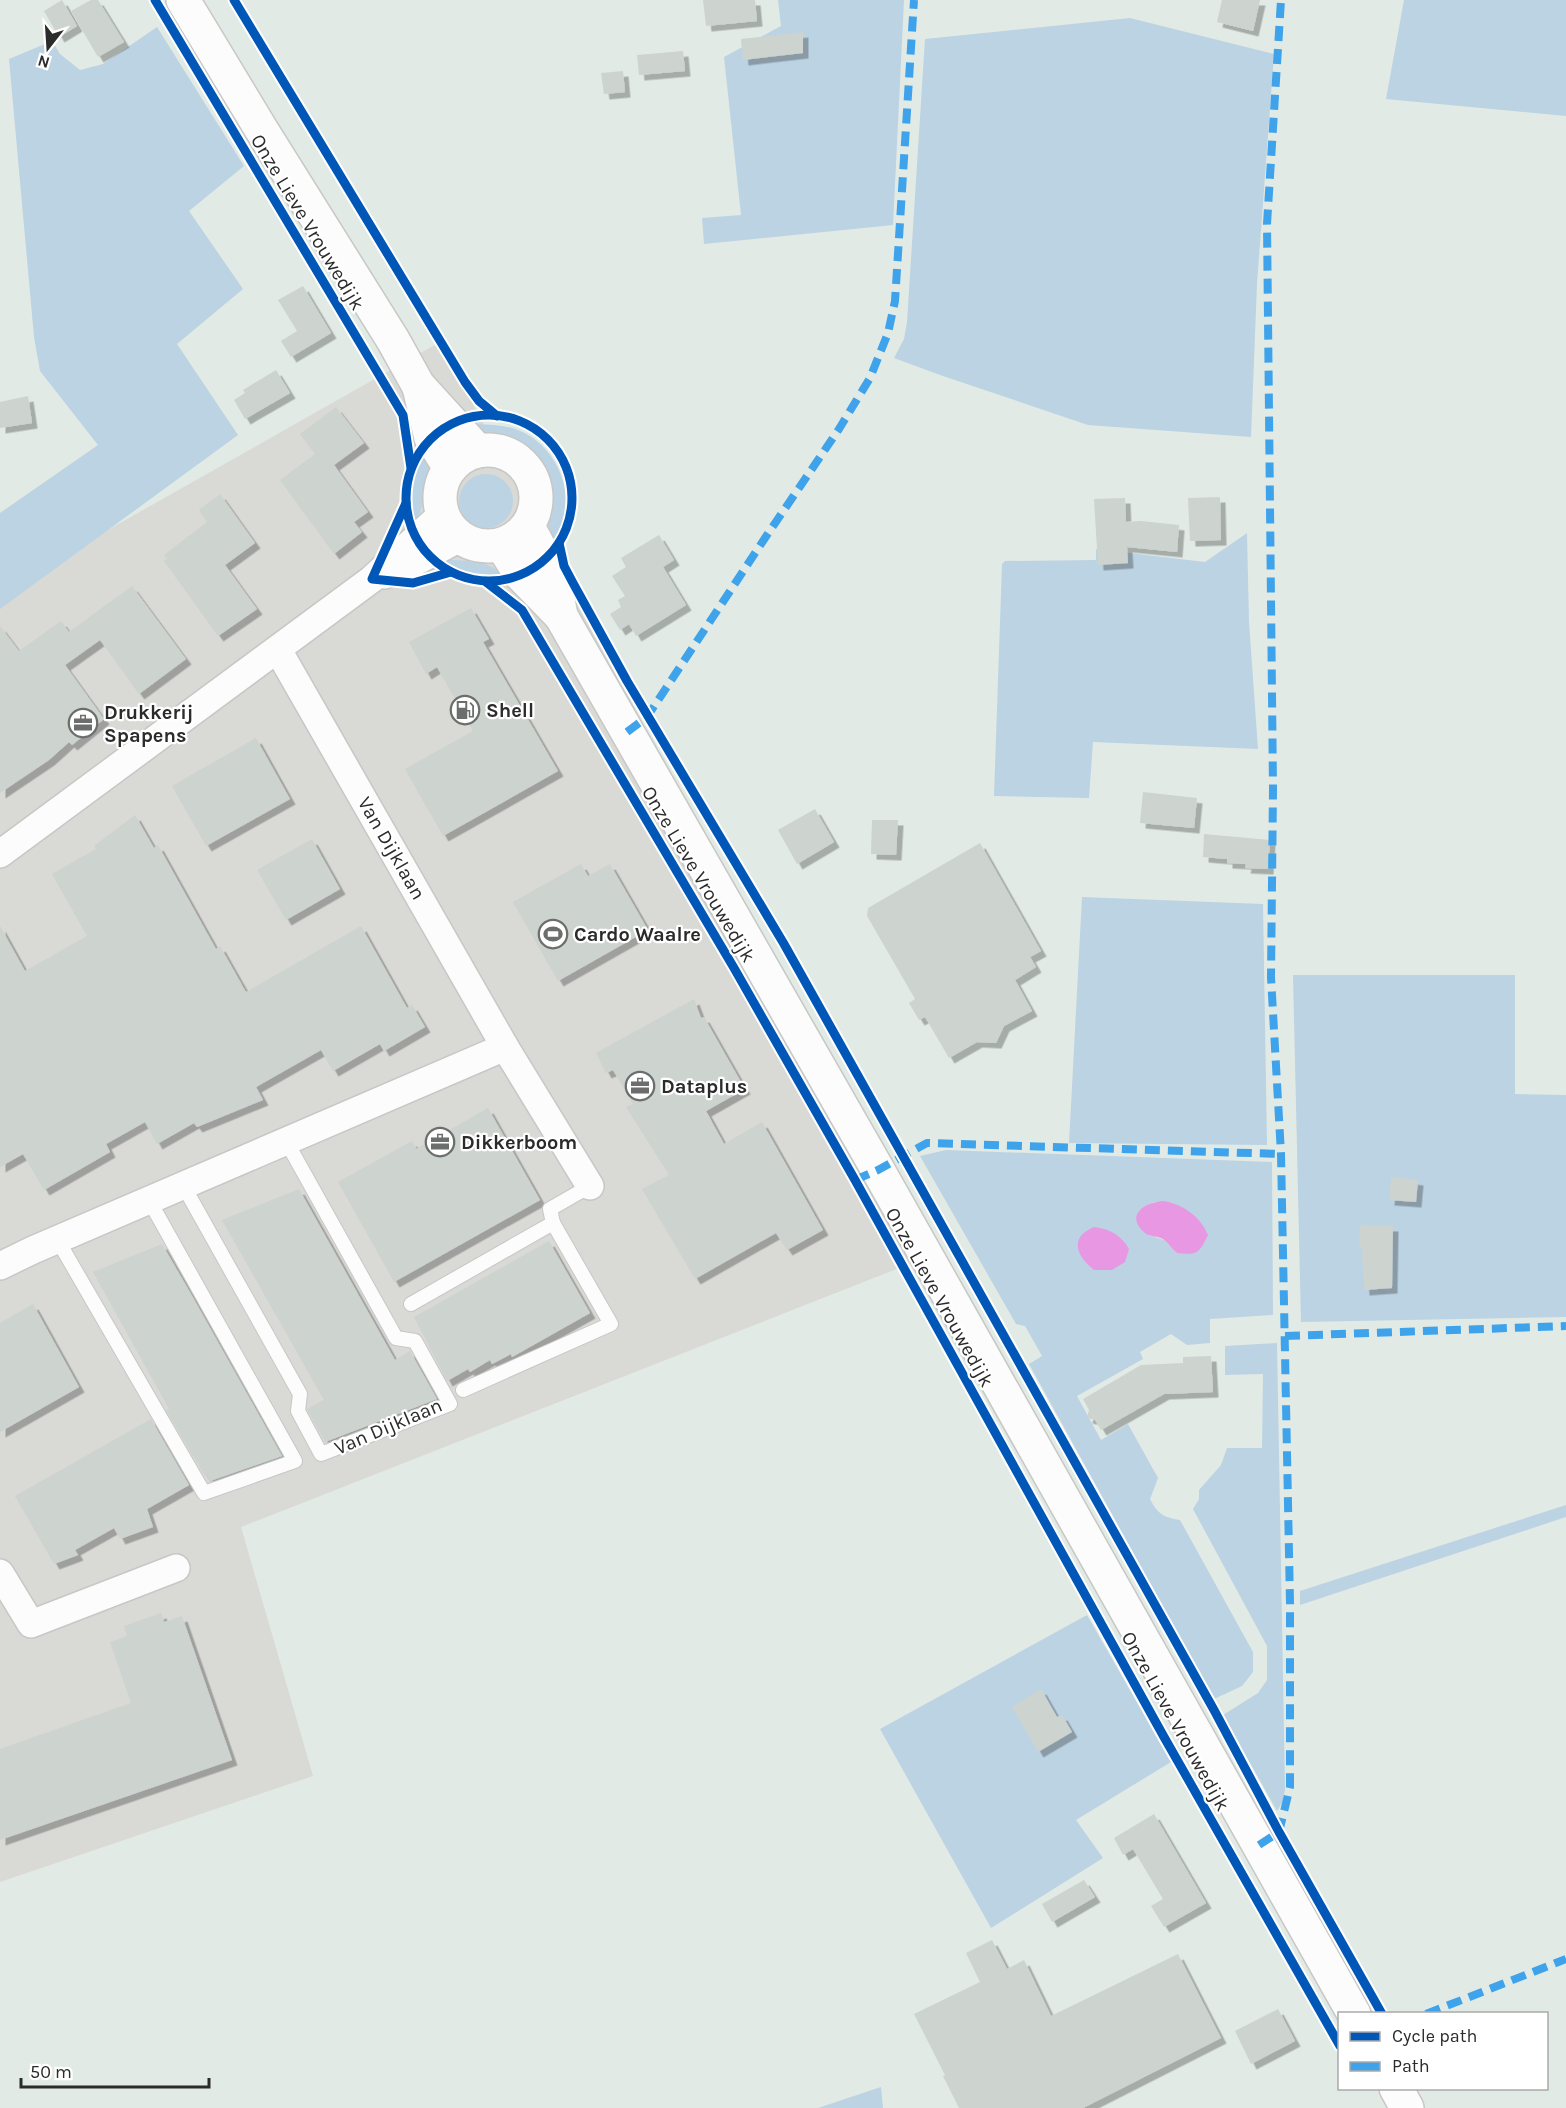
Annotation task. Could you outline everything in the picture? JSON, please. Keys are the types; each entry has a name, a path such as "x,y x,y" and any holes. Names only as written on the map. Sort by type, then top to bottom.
{"main road":[{"name":"Onze Lieve Vrouwedijk","path":"183,0 393,340 418,385 478,451"},
{"name":"Onze Lieve Vrouwedijk","path":"418,385 431,438 450,468"},
{"path":"495,450 511,455 524,465 533,479 537,495 535,512 515,536 488,547 473,544 451,526 440,498 443,482 450,468 463,457 478,451 495,450"},
{"name":"Onze Lieve Vrouwedijk","path":"515,536 520,574 561,616 878,1170 1353,2012"},
{"path":"1397,2090 1407,2108"}],"street":[{"path":"0,854 372,579 451,526"},
{"name":"Van Dijklaan","path":"278,650 505,1047 590,1186"},
{"path":"0,1266 57,1239 505,1047"},
{"path":"0,1573 31,1624 176,1568"}],"lane":[{"name":"Van Dijklaan","path":"183,1185 300,1394 298,1411 321,1454 450,1404 415,1341 396,1338 286,1141"},
{"name":"Van Dijklaan","path":"463,1390 610,1324 553,1223 550,1209 590,1186"},
{"path":"57,1239 204,1493 295,1461 150,1200"},
{"path":"411,1304 553,1223"}],"shaded area":[{"path":"778,0 904,0 893,225 704,244 702,218 741,215 724,57 781,26"},
{"path":"1404,0 1566,0 1566,116 1386,99"},
{"path":"1130,18 1274,54 1257,284 1251,437 1088,425 894,358 904,339 907,322 925,39"},
{"path":"157,27 244,166 189,211 243,289 177,344 238,435 0,609 0,513 98,445 40,371 34,337 9,59 52,41 60,54 80,70 103,64"},
{"path":"440,342 927,1257 241,1527 313,1776 0,1882 0,591"},
{"path":"477,424 518,430 540,443 556,464 565,488 565,513 560,528 547,551 543,529 548,506 548,485 539,468 500,441 484,437 468,426"},
{"path":"428,452 431,473 416,526 409,508 410,487 417,467"},
{"path":"481,474 491,474 501,478 509,486 513,501 509,516 501,524 491,528 481,528 471,524 463,516 459,506 459,496 463,486 471,478"},
{"path":"1247,533 1249,622 1258,749 1093,742 1089,798 994,796 1002,564 1005,561 1096,560 1096,549 1205,562"},
{"path":"447,560 470,561 487,565 500,572 505,578 479,579 456,573 440,564"},
{"path":"1082,897 1263,904 1267,1145 1069,1143"},
{"path":"1293,975 1515,975 1515,1094 1566,1095 1566,1317 1301,1322"},
{"path":"946,1150 1272,1162 1273,1315 1210,1319 1210,1343 1187,1345 1171,1334 1140,1352 1143,1359 1077,1396 1101,1440 1128,1424 1158,1478 1150,1499 1162,1514 1180,1520 1253,1652 1253,1672 1242,1686 1214,1699 1029,1364 1042,1356 1025,1326 1016,1324 920,1156","holes":["1153,1202 1173,1203 1177,1253 1164,1240 1148,1235"]},
{"path":"1164,1201 1178,1205 1201,1222 1208,1235 1200,1250 1189,1254 1177,1253 1163,1239 1145,1233 1139,1226 1136,1221 1137,1215 1144,1207"},
{"path":"1094,1227 1105,1229 1119,1236 1129,1249 1125,1262 1112,1270 1094,1270 1088,1265 1079,1253 1078,1241 1086,1231"},
{"path":"1277,1343 1285,1789 1283,1801 1277,1811 1223,1715 1258,1693 1267,1680 1267,1646 1193,1509 1199,1499 1199,1490 1221,1465 1227,1448 1262,1448 1263,1374 1225,1375 1225,1346"},
{"path":"1566,1505 1566,1517 1300,1605 1300,1591"},
{"path":"1087,1615 1171,1762 1076,1820 1103,1858 991,1928 880,1729"},
{"path":"881,2087 883,2108 818,2108"}],"building":[{"path":"62,0 77,26 59,37 44,11"},
{"path":"91,0 98,0 124,42 98,57 71,11"},
{"path":"703,0 755,0 757,21 706,26"},
{"path":"1222,0 1260,0 1253,31 1217,22"},
{"path":"803,32 803,53 743,60 741,39"},
{"path":"683,51 685,71 639,75 637,55"},
{"path":"623,71 625,92 604,94 601,73"},
{"path":"303,286 331,333 291,357 281,341 297,331 278,300"},
{"path":"276,370 290,393 245,419 234,400 245,393 243,390"},
{"path":"28,396 32,423 0,428 0,402"},
{"path":"336,407 364,443 334,465 368,512 354,522 362,532 334,554 280,480 315,454 300,434"},
{"path":"220,494 255,543 225,565 257,609 218,636 164,561 167,559 164,555 207,522 199,510"},
{"path":"1220,497 1221,540 1190,541 1188,498"},
{"path":"1125,498 1126,522 1141,521 1179,525 1177,552 1127,547 1128,563 1098,565 1094,499"},
{"path":"659,535 674,560 663,567 686,605 636,636 629,624 620,630 610,614 621,607 618,600 625,596 612,576 626,567 621,558"},
{"path":"132,586 186,659 139,694 100,640 65,665 104,719 72,745 69,742 49,760 0,793 0,626 19,651 61,621 69,632"},
{"path":"471,608 489,639 483,642 558,771 443,836 405,769 473,731 437,667 426,674 409,642"},
{"path":"256,738 290,799 206,846 172,786"},
{"path":"1143,792 1197,798 1194,828 1140,823"},
{"path":"815,809 834,842 797,864 778,830"},
{"path":"135,815 154,848 158,845 216,949 220,946 246,992 361,926 407,1008 412,1005 425,1027 384,1051 380,1044 333,1071 321,1050 256,1087 263,1100 197,1127 194,1123 157,1144 145,1122 106,1144 110,1152 44,1190 23,1154 0,1167 0,926 25,971 87,936 52,874 96,849 94,846"},
{"path":"872,820 898,820 896,855 871,854"},
{"path":"1204,834 1270,840 1268,869 1245,868 1246,864 1227,863 1227,859 1203,857"},
{"path":"312,839 340,889 286,920 257,870"},
{"path":"980,843 1041,951 1030,957 1036,967 1015,980 1032,1011 1004,1026 996,1043 977,1042 949,1058 925,1017 919,1020 909,1003 915,999 867,916 868,908"},
{"path":"581,864 588,876 610,864 648,930 558,981 513,902"},
{"path":"694,999 701,1018 704,1017 745,1089 706,1111 724,1144 762,1122 823,1230 787,1250 776,1233 695,1279 642,1189 669,1175 626,1107 633,1104 613,1070 606,1073 596,1053"},
{"path":"488,1108 540,1200 394,1282 338,1182 412,1141 416,1149"},
{"path":"1391,1177 1418,1180 1416,1202 1389,1200"},
{"path":"299,1189 395,1360 410,1351 437,1399 325,1442 307,1409 324,1400 222,1220"},
{"path":"1360,1225 1393,1226 1392,1288 1364,1290 1362,1248 1359,1248"},
{"path":"549,1241 590,1313 512,1357 511,1354 492,1364 490,1360 470,1372 468,1369 447,1381 414,1317"},
{"path":"162,1244 282,1456 210,1481 166,1410 169,1409 93,1272"},
{"path":"33,1304 79,1387 0,1432 0,1323"},
{"path":"1211,1356 1213,1392 1164,1394 1101,1430 1095,1420 1087,1418 1089,1410 1083,1399 1141,1365 1183,1363 1183,1357"},
{"path":"151,1419 189,1485 147,1509 153,1527 120,1539 114,1528 75,1550 78,1555 54,1564 15,1496"},
{"path":"161,1613 164,1622 182,1616 232,1760 0,1840 0,1749 131,1703 110,1642 127,1636 124,1626"},
{"path":"1041,1689 1057,1717 1062,1715 1072,1732 1038,1752 1012,1707"},
{"path":"1154,1814 1206,1903 1164,1927 1151,1906 1163,1899 1133,1849 1123,1855 1114,1838"},
{"path":"1084,1880 1095,1897 1052,1922 1042,1904"},
{"path":"992,1940 1007,1969 1024,1960 1051,2016 1178,1954 1221,2038 1083,2108 959,2108 914,2014 980,1982 966,1953"},
{"path":"1278,2009 1295,2041 1251,2064 1235,2031"}],"marked path":[{"path":"627,732 647,717 839,429 870,378 888,333 895,301 914,0"},
{"path":"1259,1845 1279,1832 1290,1787 1290,1603 1281,1154 1271,977 1273,789 1267,224 1281,0"},
{"path":"855,1180 927,1143 1281,1154"},
{"path":"1285,1336 1566,1326"},
{"path":"1431,2012 1566,1959"}],"cycle path":[{"path":"155,0 403,415 411,468"},
{"path":"234,0 465,382 479,401 497,416"},
{"path":"489,415 521,421 548,439 566,466 572,498 566,530 548,557 521,575 489,581 457,575 430,557 412,530 406,498 412,466 430,439 457,421 489,415"},
{"path":"406,503 372,579 413,583 451,572"},
{"path":"559,543 564,566 627,681 784,944 1381,2012"},
{"path":"486,582 522,610 734,968 855,1180 1164,1737 1338,2042"}],"place":[{"name":"Shell","path":"465,710"},
{"name":"Drukkerij Spapens","path":"83,723"},
{"name":"Cardo Waalre","path":"553,934"},
{"name":"Dataplus","path":"640,1086"},
{"name":"Dikkerboom","path":"440,1142"}]}
